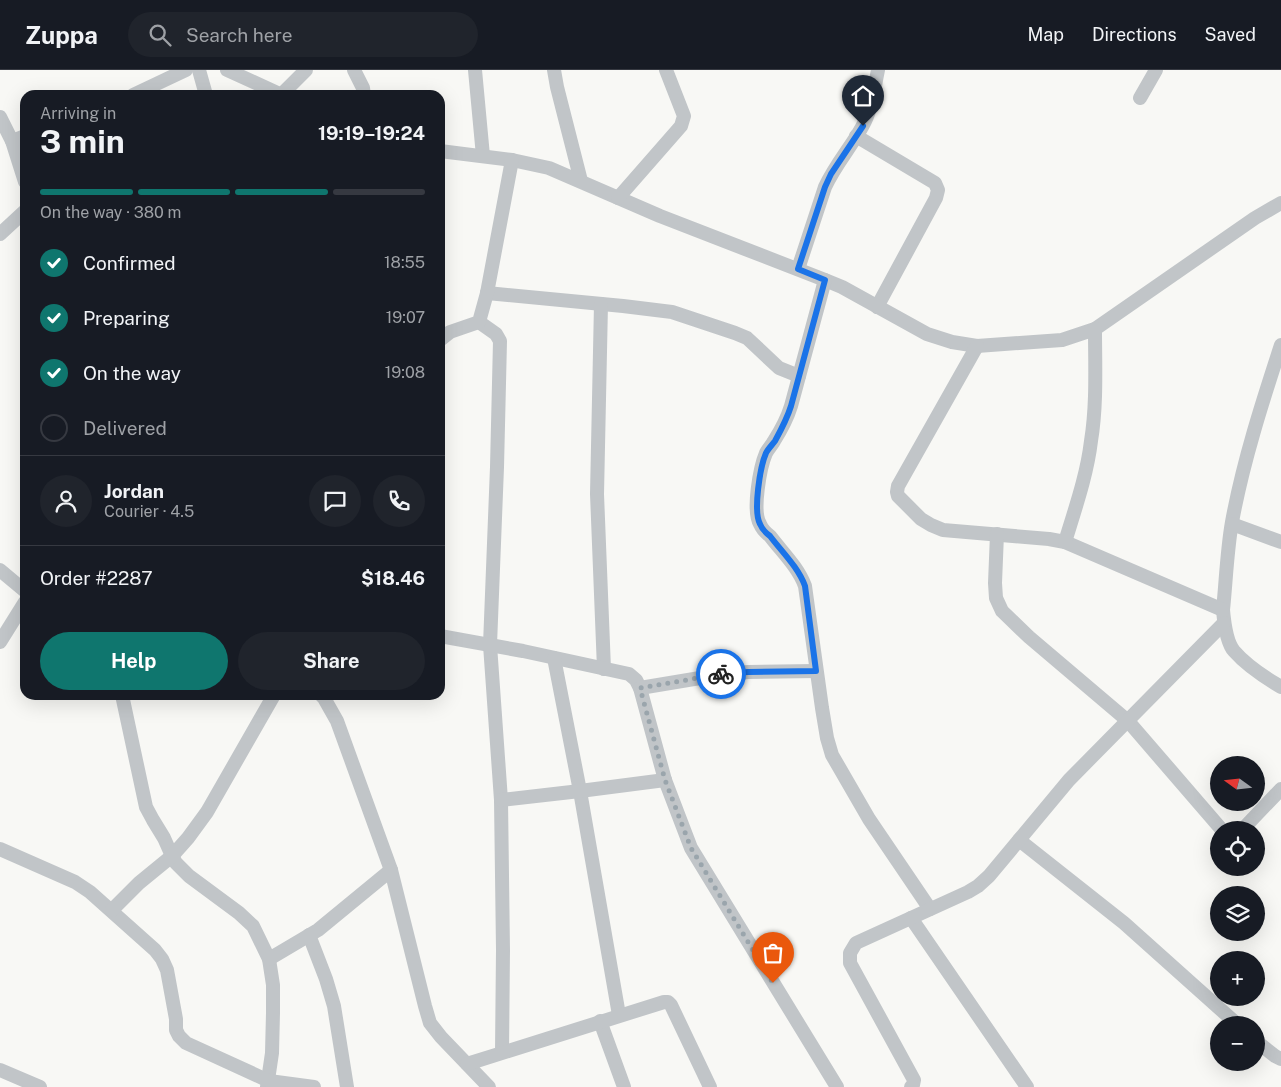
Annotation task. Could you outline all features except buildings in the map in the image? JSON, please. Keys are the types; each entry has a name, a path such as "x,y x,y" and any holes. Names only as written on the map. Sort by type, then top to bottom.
{"street":[{"path":"144,90 186,70"},
{"path":"199,70 205,90"},
{"path":"228,70 271,90"},
{"path":"287,90 306,70"},
{"path":"354,70 364,90"},
{"path":"475,70 483,156"},
{"path":"554,70 581,181"},
{"path":"618,198 681,126 683,121 684,116 666,70"},
{"path":"798,269 825,187 831,174 863,126 870,108 878,70"},
{"path":"1140,98 1156,70"},
{"path":"0,117 18,138 20,151"},
{"path":"856,136 934,183 938,190 936,198 877,306"},
{"path":"445,152 512,160 549,168 618,198 842,287 927,334 952,342 977,346 1062,340 1095,329 1255,218 1281,203"},
{"path":"479,322 487,293 512,160"},
{"path":"0,234 20,216"},
{"path":"825,280 787,420 767,450 764,459 756,509 760,524 795,567 805,586 816,671 827,738 832,755 869,819 930,909"},
{"path":"487,293 672,312 747,338 779,368 799,376"},
{"path":"602,304 597,494 604,669"},
{"path":"445,333 479,322"},
{"path":"479,322 496,334 500,342 490,645 501,800 502,1052"},
{"path":"1066,542 1087,466 1091,441 1095,405 1095,329"},
{"path":"1281,345 1247,455 1232,524 1223,616 1233,650 1266,678 1281,687"},
{"path":"977,346 898,486 898,496 931,526 943,530 1066,542 1223,616"},
{"path":"1232,524 1281,542"},
{"path":"997,534 995,583 996,598 1002,611 1029,637 1128,721 1214,821"},
{"path":"0,570 20,588"},
{"path":"0,642 20,610"},
{"path":"911,1087 914,1080 850,963 850,953 856,943 978,886 989,876 1069,780 1128,721 1223,616"},
{"path":"445,637 629,674 636,680 640,688 665,780 691,848 838,1087"},
{"path":"554,658 580,791 619,1016"},
{"path":"640,688 732,673 816,671"},
{"path":"123,700 146,807 172,856 189,876 239,913 252,926 269,959 273,985 273,1004 272,1053 268,1084"},
{"path":"112,910 139,883 172,856 188,838 206,812 271,700"},
{"path":"325,700 336,721 391,870 424,1006 430,1022 441,1038 489,1087"},
{"path":"501,800 665,780"},
{"path":"1251,821 1281,789"},
{"path":"1018,840 1124,923 1228,1016"},
{"path":"0,849 75,882 112,910 155,950 167,970 176,1019 176,1030 178,1036 186,1043 268,1084 314,1087"},
{"path":"269,959 318,930 391,870"},
{"path":"911,918 1027,1087"},
{"path":"309,935 334,1006 347,1087"},
{"path":"466,1064 600,1021 668,1002 710,1087"},
{"path":"600,1021 624,1087"},
{"path":"1265,1049 1281,1059"},
{"path":"0,1070 40,1087"}],"way so far":[{"path":"721,674 640,688 665,780 691,848 773,983"}],"route":[{"path":"721,674 816,671 805,586 795,567 760,524 756,503 764,459 767,450 787,420 825,280 798,269 825,187 831,174 863,126"}]}
